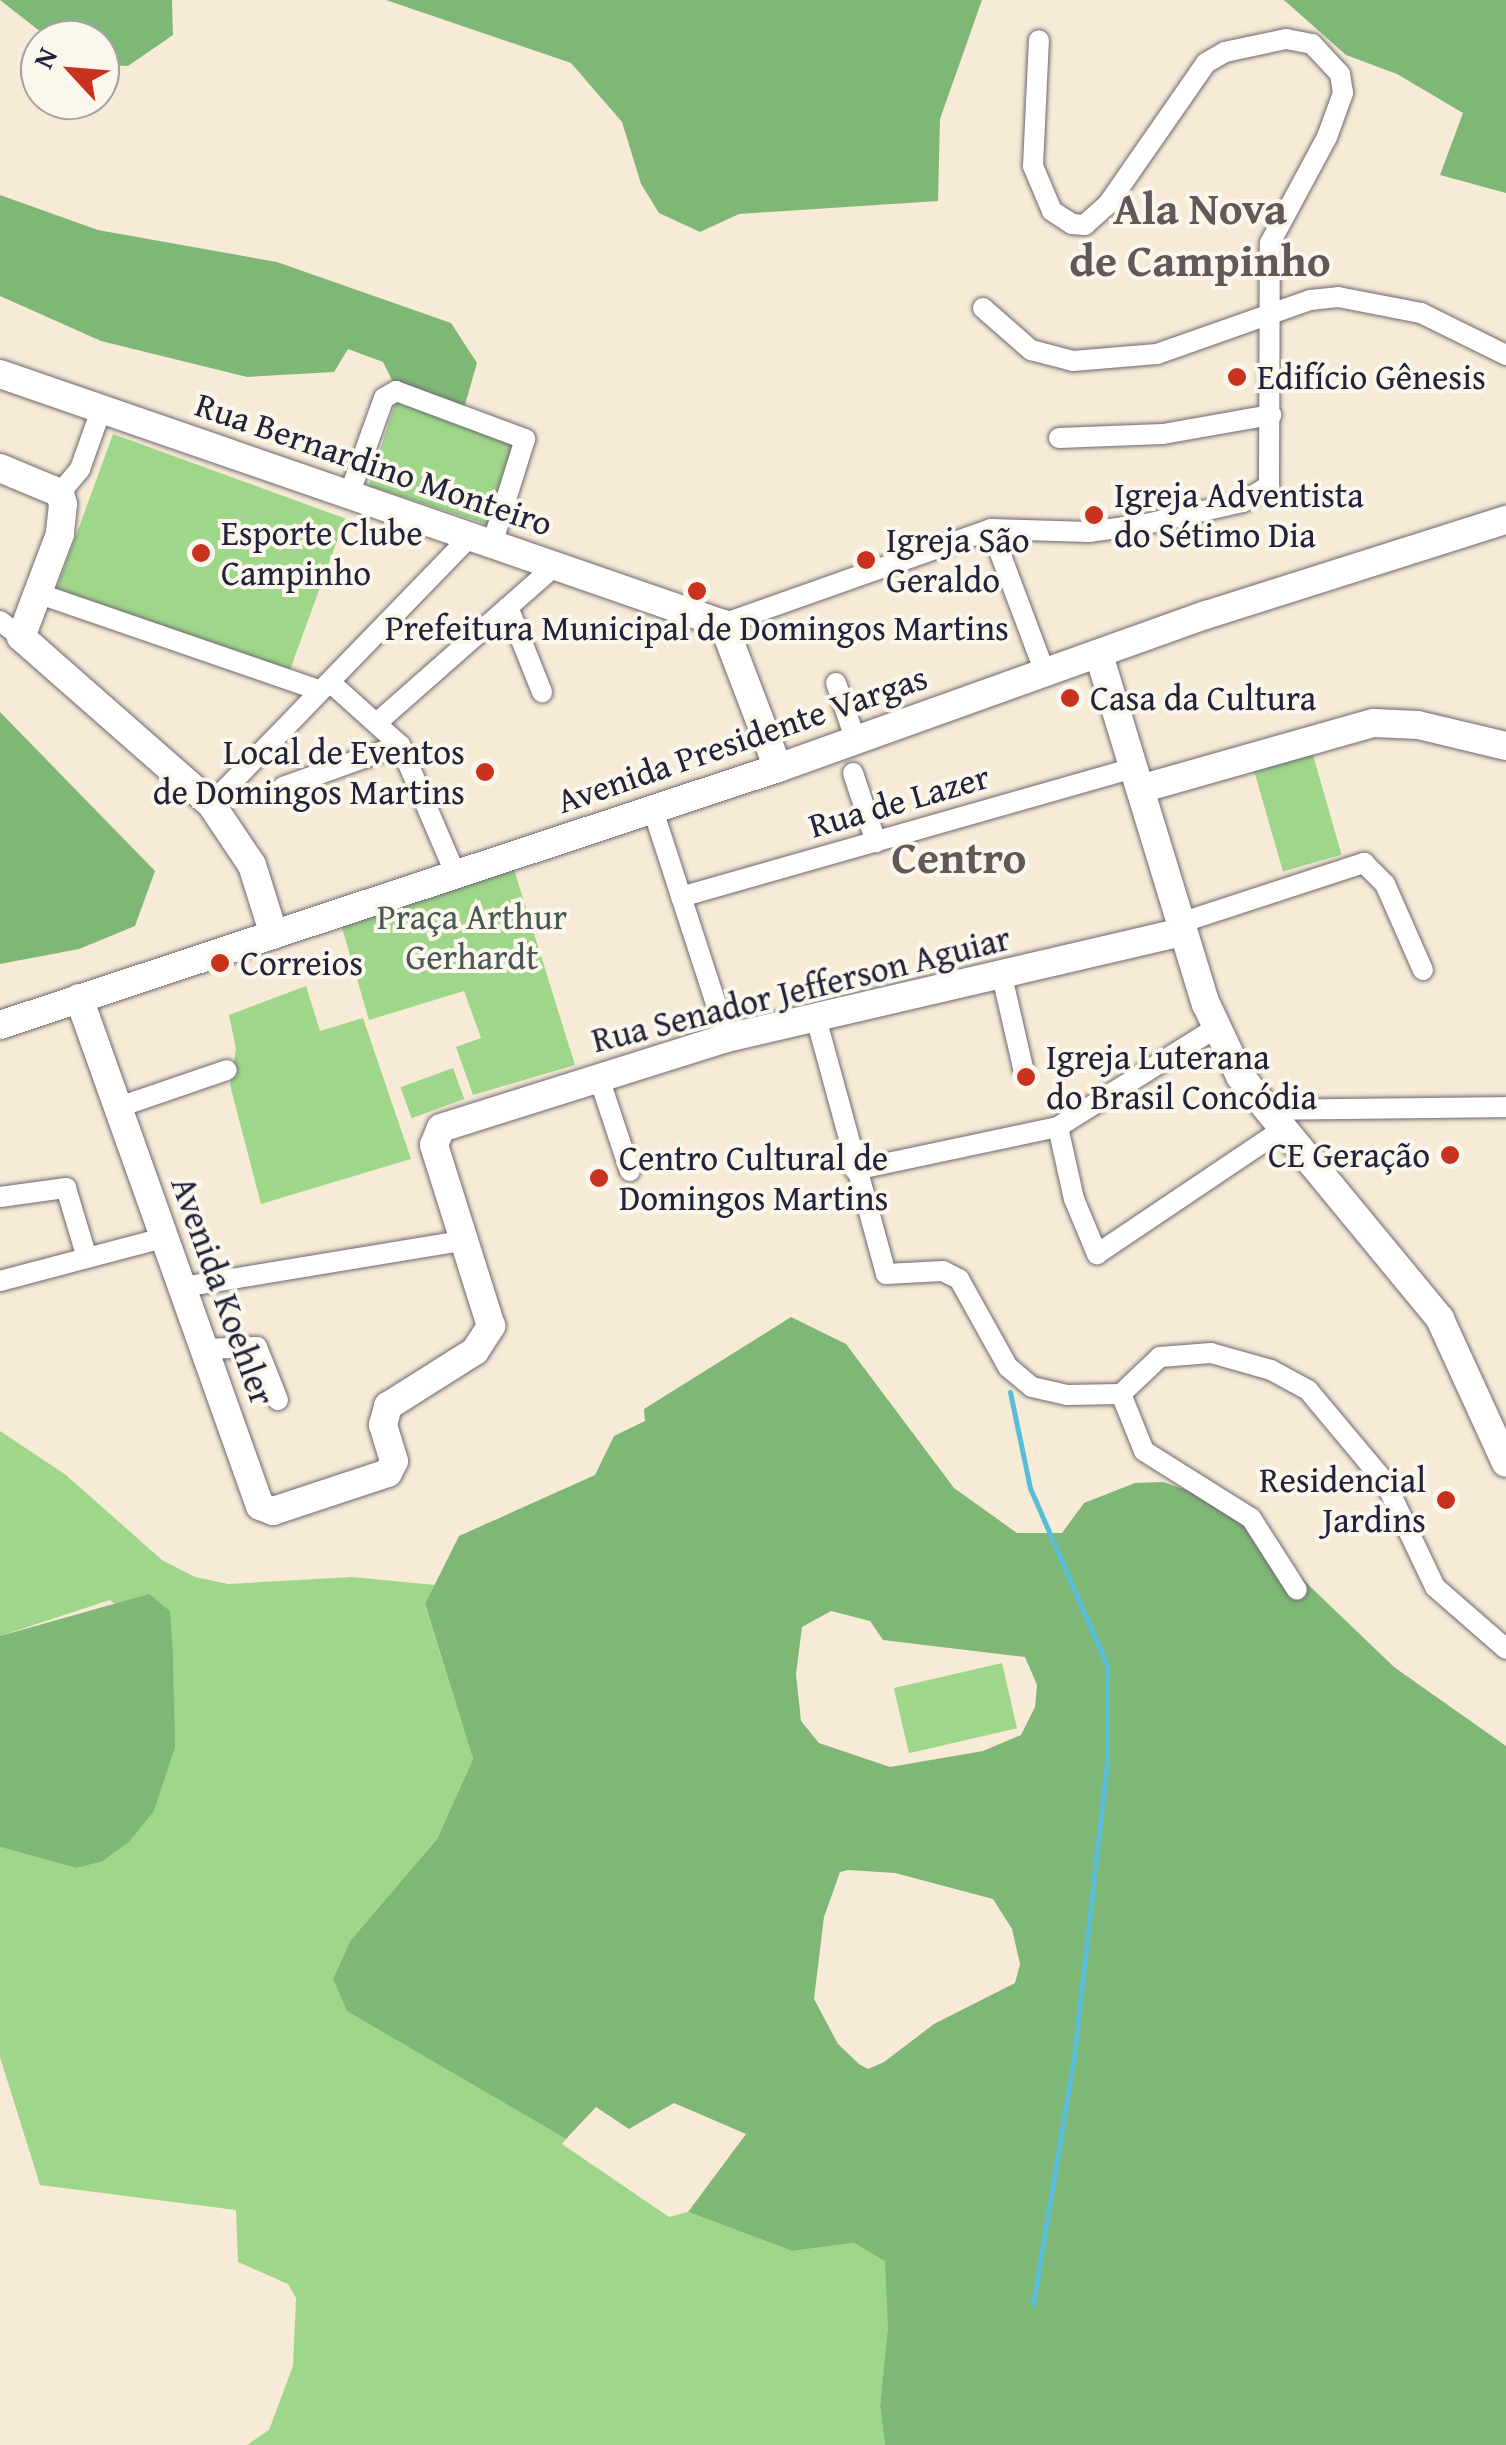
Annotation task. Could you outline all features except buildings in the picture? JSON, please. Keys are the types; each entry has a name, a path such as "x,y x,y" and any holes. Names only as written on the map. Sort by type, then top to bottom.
{"main road":[{"name":"Rua Bernardino Monteiro","path":"0,374 723,624"},
{"path":"0,468 60,493 60,534 37,593 10,629 211,804 252,865 274,936"},
{"name":"Avenida Presidente Vargas","path":"0,1025 778,768 1099,655 1506,520"},
{"path":"723,624 778,768"},
{"path":"1099,655 1181,927 1216,1028 1275,1120 1440,1319 1506,1463"},
{"path":"1138,778 1374,723 1418,725 1506,746"},
{"name":"Rua Senador Jefferson Aguiar","path":"467,1240 434,1144 442,1128 727,1038 1002,976 1181,927"},
{"name":"Avenida Koehler","path":"79,998 260,1506 280,1511 364,1483 393,1467 383,1425 388,1406 475,1351 491,1326 467,1240"}],"street":[{"path":"723,624 991,529 1089,532 1146,524 1243,502 1265,492 1270,479 1268,315 1275,226 1318,157 1343,93 1329,59 1312,44 1286,39 1253,42 1206,63 1108,204 1085,225 1052,211 1033,166 1039,40"},
{"path":"983,308 1031,350 1073,361 1157,354 1310,300 1366,301 1421,313 1506,354"},
{"path":"211,804 326,686 481,540 526,439 396,391 384,398 349,496"},
{"path":"60,493 80,469 101,410"},
{"path":"1059,438 1119,439 1271,416"},
{"path":"991,529 1046,675"},
{"path":"378,721 556,565"},
{"path":"37,593 326,686 378,721 400,745 456,875"},
{"path":"508,607 542,692"},
{"path":"836,683 856,741"},
{"path":"283,787 400,745"},
{"path":"853,774 876,842"},
{"name":"Rua de Lazer","path":"681,897 876,842 1138,778"},
{"path":"652,810 727,1038"},
{"path":"1181,927 1364,863 1384,884 1423,970"},
{"path":"1002,976 1024,1072"},
{"path":"816,1018 886,1274 943,1270 959,1278 1008,1367 1032,1387 1067,1395 1121,1394 1160,1357 1210,1353 1271,1370 1308,1390 1385,1482 1435,1587 1506,1649"},
{"path":"855,1170 1058,1126 1216,1028"},
{"path":"116,1108 227,1070"},
{"path":"598,1078 630,1171"},
{"path":"1058,1126 1074,1198 1097,1254 1275,1120 1506,1107"},
{"path":"0,1197 66,1188 87,1258"},
{"path":"0,1281 166,1237"},
{"path":"183,1287 467,1240"},
{"path":"205,1350 257,1347 278,1400"},
{"path":"1121,1394 1144,1451 1251,1518 1297,1590"}],"green space":[{"path":"0,0 172,0 173,35 128,66 120,66 120,20 26,20"},
{"path":"386,0 982,0 940,119 938,201 739,214 700,232 659,213 641,184 622,122 571,63"},
{"path":"1284,0 1506,0 1506,193 1440,175 1463,113 1397,74 1346,55"},
{"path":"0,195 98,230 277,262 451,323 477,363 464,408 393,382 383,362 348,349 334,372 247,377 101,341 0,296"},
{"path":"396,401 517,440 489,525 368,486"},
{"name":"Esporte Clube Campinho","path":"113,434 345,518 289,674 57,589"},
{"path":"0,712 155,871 135,926 79,949 0,964"},
{"path":"1311,748 1342,855 1283,872 1252,765"},
{"name":"Praça Arthur Gerhardt","path":"513,866 575,1065 473,1095 456,1047 481,1038 464,991 369,1020 340,921"},
{"path":"306,986 320,1031 363,1018 411,1159 261,1204 230,1085 236,1049 229,1015"},
{"path":"453,1068 464,1099 412,1118 400,1087"},
{"path":"791,1317 846,1344 954,1488 1017,1533 1062,1533 1084,1503 1135,1483 1163,1482 1222,1502 1394,1667 1506,1746 1506,2445 885,2445 880,2406 888,2328 885,2261 854,2243 792,2251 688,2212 746,2134 674,2103 629,2129 596,2107 566,2139 347,2011 333,1979 350,1941 437,1839 473,1759 425,1604 459,1536 595,1475 614,1436 645,1421 644,1409","holes":["831,1611 870,1621 883,1640 1025,1657 1037,1685 1035,1707 1021,1735 983,1751 890,1767 819,1743 801,1721 796,1674 802,1627","840,1872 895,1873 993,1899 1012,1929 1020,1964 1015,1983 934,2024 884,2062 868,2069 859,2064 838,2044 814,1999 824,1917"]},
{"path":"0,1431 66,1475 162,1560 195,1577 228,1584 352,1577 435,1585 425,1605 473,1759 437,1839 350,1941 333,1979 347,2010 566,2139 562,2144 669,2217 688,2212 792,2251 854,2243 886,2261 889,2328 880,2406 885,2445 247,2445 269,2430 293,2366 296,2298 288,2284 238,2262 236,2210 40,2185 0,2057 0,1847 76,1868 101,1862 174,1719 173,1652 110,1600 0,1636"},
{"path":"149,1594 170,1611 173,1652 175,1747 154,1811 129,1842 101,1862 76,1868 0,1847 0,1636"},
{"path":"1002,1663 1017,1728 909,1753 894,1688"}],"waterway":[{"path":"1010,1392 1030,1488 1107,1665 1107,1762 1073,2063 1033,2304"}],"place":[{"name":"Edifício Gênesis","path":"1237,377"},
{"name":"Igreja Adventista do Sétimo Dia","path":"1094,515"},
{"name":"Esporte Clube Campinho","path":"201,553"},
{"name":"Igreja São Geraldo","path":"866,560"},
{"name":"Prefeitura Municipal de Domingos Martins","path":"697,591"},
{"name":"Casa da Cultura","path":"1070,698"},
{"name":"Local de Eventos de Domingos Martins","path":"485,772"},
{"name":"Correios","path":"220,963"},
{"name":"Igreja Luterana do Brasil Concódia","path":"1026,1077"},
{"name":"CE Geração","path":"1450,1155"},
{"name":"Centro Cultural de Domingos Martins","path":"599,1178"},
{"name":"Residencial Jardins","path":"1446,1500"}],"district":[{"name":"Ala Nova de Campinho","path":"1200,234"},
{"name":"Centro","path":"959,857"}]}
